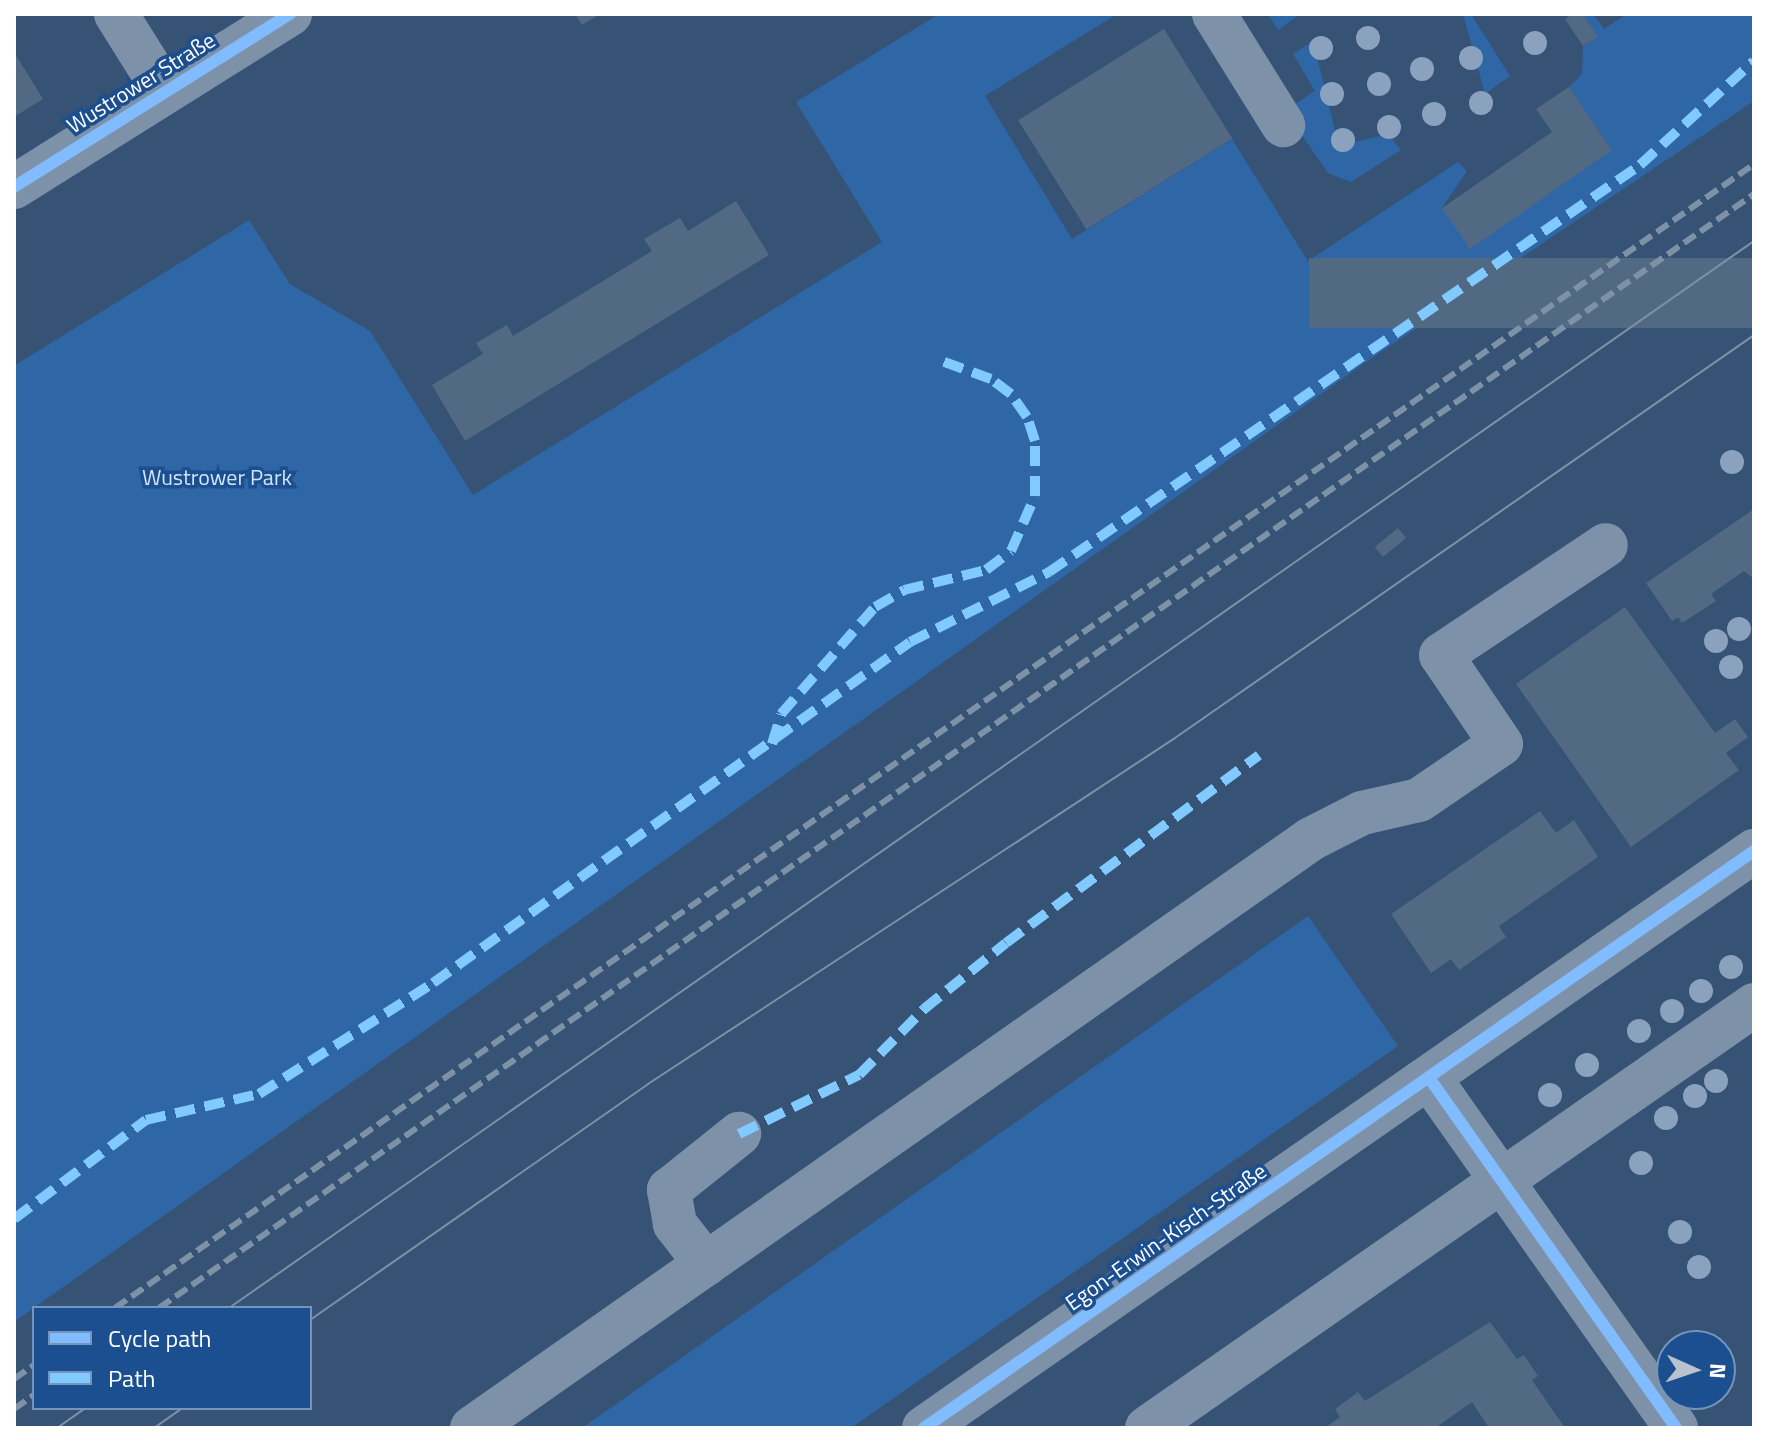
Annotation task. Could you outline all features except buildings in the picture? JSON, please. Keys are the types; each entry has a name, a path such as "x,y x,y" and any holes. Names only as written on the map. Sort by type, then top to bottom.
{"street":[{"path":"116,14 165,92"},
{"name":"Wustrower Straße","path":"14,187 290,14"},
{"path":"1214,14 1283,125"},
{"path":"472,1428 1311,839 1362,813 1419,800 1501,744 1441,655 1606,545"},
{"name":"Egon-Erwin-Kisch-Straße","path":"924,1428 1754,851"},
{"path":"1147,1428 1754,1005"},
{"path":"1430,1079 1676,1428"},
{"path":"706,1264 675,1224 669,1190 739,1134"}],"green space":[{"name":"Wustrower Park","path":"939,14 1117,14 985,96 1072,239 1232,139 1308,261 1458,162 1467,171 1442,208 1612,150 1569,87 1582,74 1583,46 1597,37 1583,14 1593,14 1604,29 1627,14 1754,14 1754,101 1369,360 37,1306 32,1306 32,1309 14,1322 14,366 249,220 290,284 370,331 473,495 882,242 796,102"},
{"path":"1268,14 1300,14 1278,30"},
{"path":"1463,14 1471,14 1510,76 1485,94"},
{"path":"1313,41 1339,146 1388,134 1401,150 1351,182 1328,173 1294,124 1292,106 1315,91 1293,54"},
{"path":"1308,916 1398,1046 851,1428 582,1428"}],"tram line":[{"path":"232,1306 1754,241"},
{"path":"312,1319 648,1084 1172,740 1754,335"},
{"path":"57,1428 83,1410"},
{"path":"154,1428 180,1410"}],"railway":[{"path":"118,1306 1754,164"},
{"path":"162,1306 1754,194"},
{"path":"14,1379 32,1366"},
{"path":"14,1409 32,1396"}],"marked path":[{"path":"14,1219 146,1120 259,1094 433,983 910,642 1049,572 1640,165 1754,61"},
{"path":"772,744 781,714 875,607 904,590 986,570 1011,551 1035,496 1035,441 1027,417 1011,394 991,379 939,360"},
{"path":"739,1134 859,1075 924,1009 1006,943 1259,755"}],"cycle path":[{"path":"14,187 290,14"},
{"path":"924,1428 1754,851"},
{"path":"1430,1079 1676,1428"}]}
